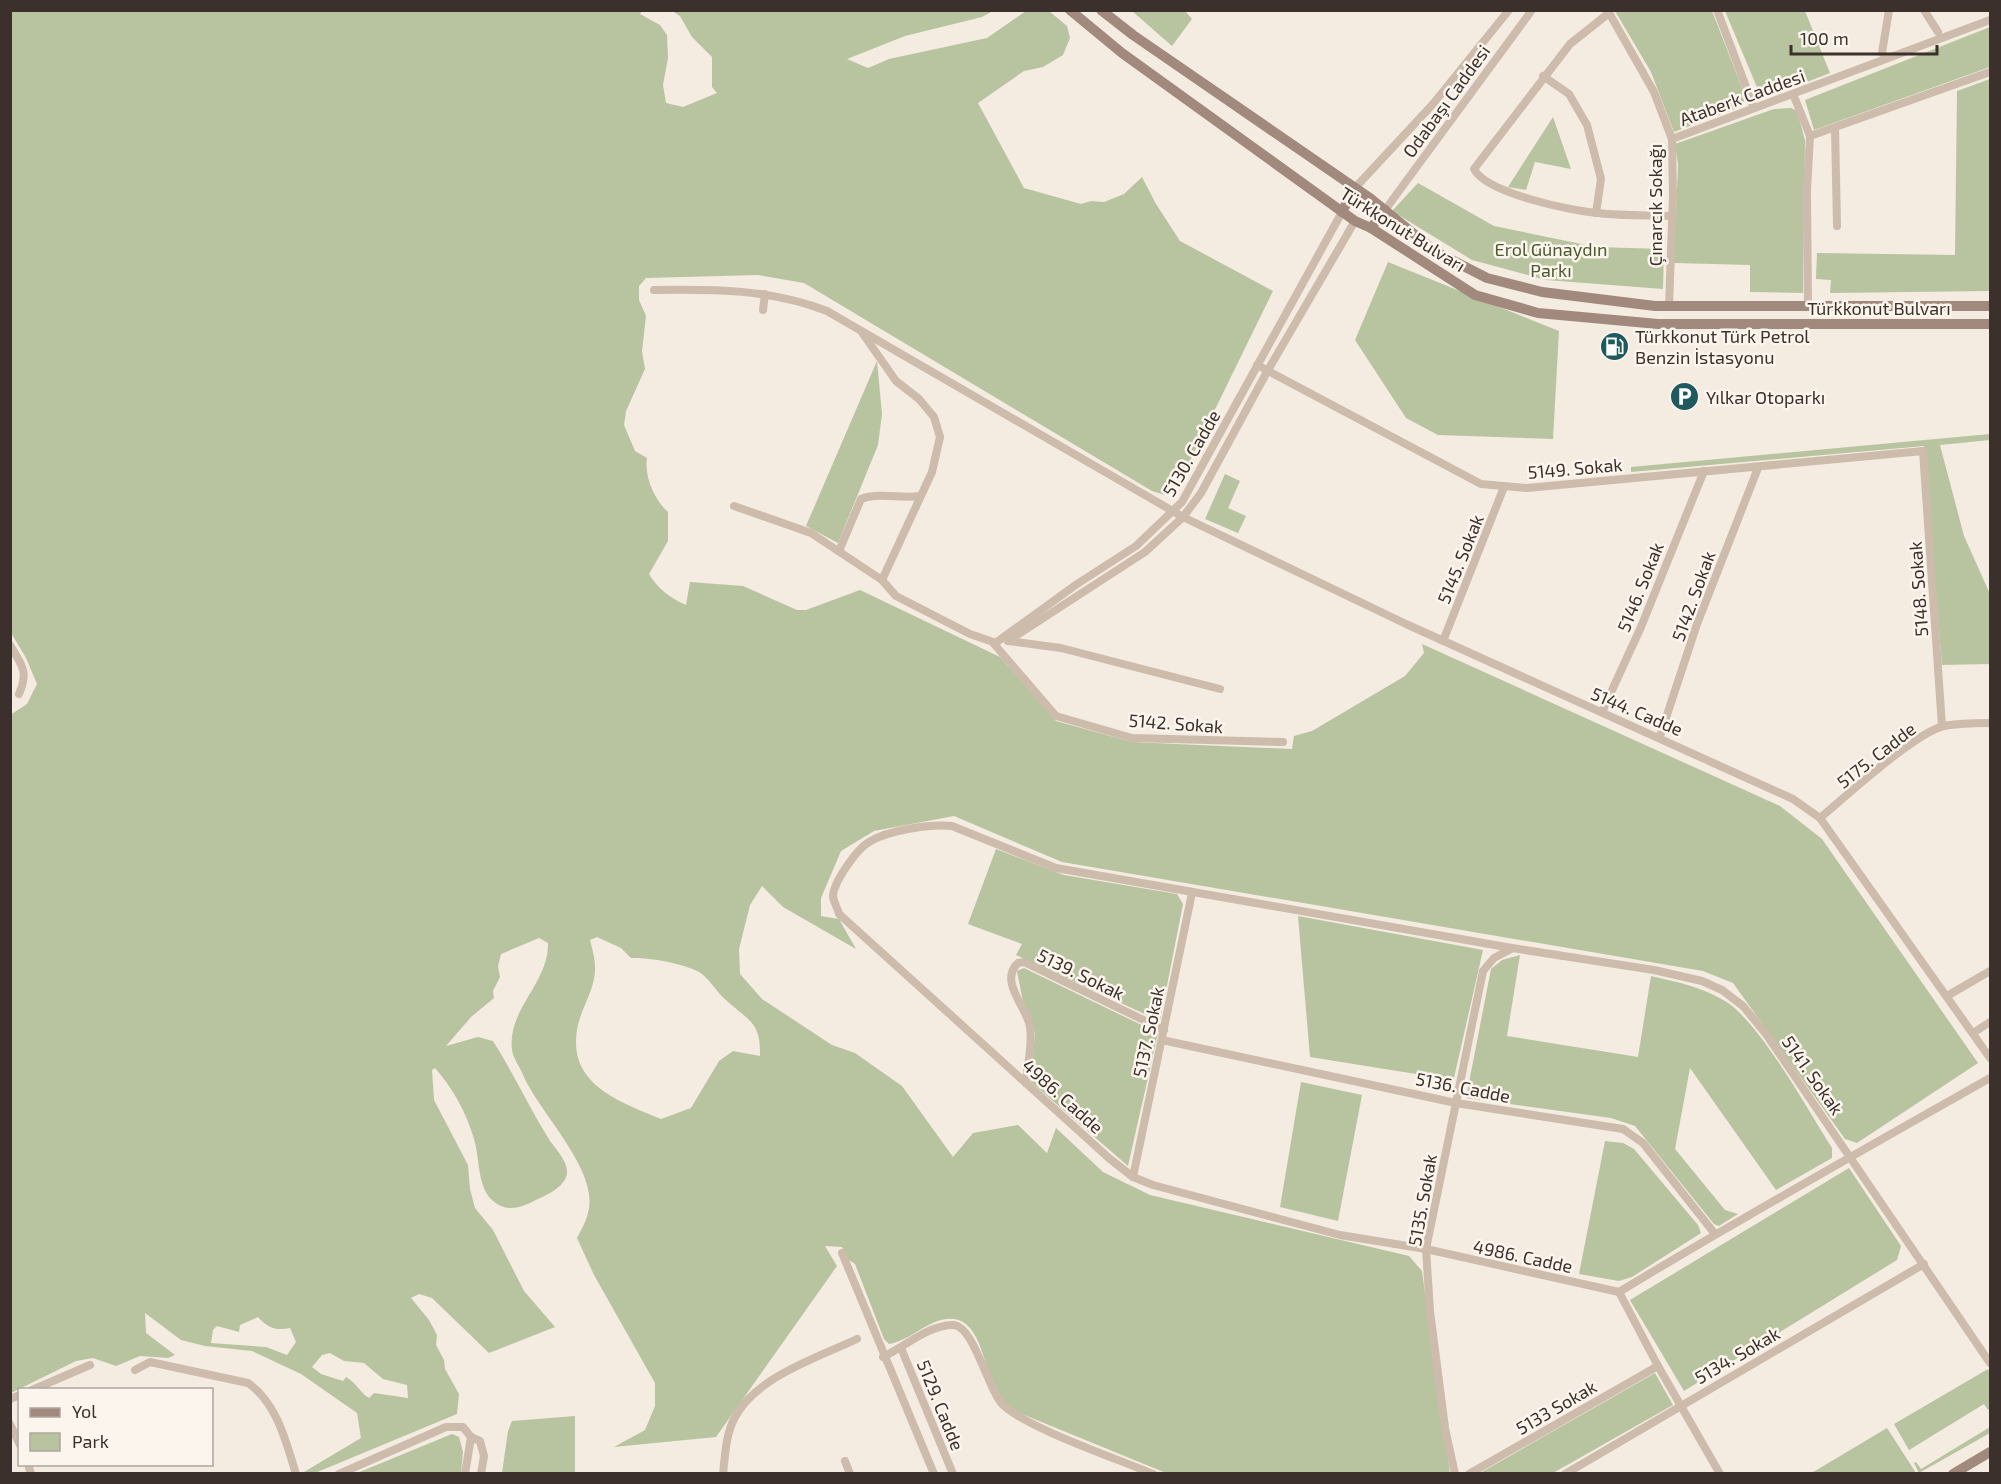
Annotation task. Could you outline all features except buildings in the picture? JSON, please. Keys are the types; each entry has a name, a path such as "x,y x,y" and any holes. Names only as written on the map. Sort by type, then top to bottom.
{"street":[{"name":"Türkkonut Bulvarı","path":"1070,10 1122,53 1342,212 1475,295 1538,313 1658,324 1990,324"},
{"name":"Türkkonut Bulvarı","path":"1101,10 1385,210 1436,252 1487,278 1542,292 1669,306 1990,306"},
{"name":"Odabaşı Caddesi","path":"1354,189 1433,105 1509,10"},
{"name":"Odabaşı Caddesi","path":"1385,210 1532,10"},
{"path":"1717,10 1754,108"},
{"path":"1882,52 1889,10"},
{"path":"1924,10 1938,32"},
{"path":"1608,12 1570,44 1474,169 1476,174 1505,193 1596,213 1673,216"},
{"name":"Çınarcık Sokağı","path":"1608,12 1654,92 1672,139 1673,216 1669,306"},
{"name":"Ataberk Caddesi","path":"1672,139 1990,20"},
{"path":"1810,136 1990,72"},
{"path":"1544,76 1569,94 1587,125 1601,178 1596,213"},
{"path":"1793,94 1810,136 1807,190 1808,306"},
{"path":"1835,128 1837,226"},
{"path":"1342,212 1354,189"},
{"path":"1371,228 1385,210"},
{"name":"5130. Cadde","path":"994,644 1077,584 1136,546 1174,512 1190,491 1342,212"},
{"name":"5130. Cadde","path":"1008,641 1145,552 1183,518 1201,493 1268,370 1355,221"},
{"name":"5144. Cadde","path":"654,290 722,289 765,294 806,303 858,327 1183,518 1443,641 1660,736 1793,799 1820,818 1990,1058"},
{"path":"763,310 765,294"},
{"path":"858,327 882,357 896,381 919,399 934,417 940,437 938,454 882,580"},
{"name":"5149. Sokak","path":"1257,365 1481,484 1504,487 1527,488 1923,451"},
{"name":"5148. Sokak","path":"1923,451 1942,726"},
{"name":"5142. Sokak","path":"1660,736 1696,624 1758,468"},
{"name":"5146. Sokak","path":"1602,712 1641,627 1704,471"},
{"name":"5145. Sokak","path":"1443,641 1504,487"},
{"path":"839,551 861,499 870,495 903,498 920,496"},
{"path":"734,506 811,533 882,580 896,596 994,644 1008,641 1061,648 1220,689"},
{"name":"5142. Sokak","path":"994,644 1056,716 1132,738 1283,742"},
{"path":"10,645 25,670 25,680 19,694"},
{"name":"5175. Cadde","path":"1820,818 1913,742 1942,726 1990,723"},
{"name":"4986. Cadde","path":"1512,948 1056,868 952,825 937,824 879,837 866,843 839,876 833,897 839,914 1133,1177 1153,1185 1318,1229 1426,1249 1619,1292"},
{"name":"5137. Sokak","path":"1133,1177 1192,892"},
{"name":"5135. Sokak","path":"1455,1473 1445,1428 1430,1311 1426,1249 1483,971 1494,958 1512,948"},
{"name":"5141. Sokak","path":"1512,948 1654,970 1702,981 1722,990 1743,1006 1766,1034 1851,1156 1990,1363"},
{"name":"5139. Sokak","path":"1026,1083 1030,1028 1014,991 1014,968 1018,963 1024,962 1164,1030"},
{"path":"1947,996 1990,971"},
{"path":"1973,1033 1990,1022"},
{"name":"5136. Cadde","path":"1162,1040 1456,1103 1623,1129 1643,1143 1715,1234"},
{"path":"1720,1473 1658,1366 1619,1292 1715,1234 1990,1078"},
{"name":"5129. Cadde","path":"842,1253 883,1357 934,1473"},
{"name":"5134. Sokak","path":"1565,1473 1924,1264"},
{"path":"883,1357 939,1329 954,1325 962,1328 973,1344 994,1395 1009,1410 1041,1426 1153,1473"},
{"path":"723,1473 732,1424 749,1397 764,1384 857,1339"},
{"name":"5129. Cadde","path":"901,1348 953,1473"},
{"path":"135,1370 150,1362 248,1383 257,1389 271,1408 296,1473"},
{"path":"34,1388 90,1365"},
{"name":"5133 Sokak","path":"1469,1473 1658,1366"},
{"path":"10,1424 18,1441"},
{"path":"339,1473 446,1427 463,1427 471,1437 480,1441 483,1448 481,1473"},
{"path":"465,1473 471,1437"},
{"path":"1953,1473 1990,1452"},
{"path":"845,1461 850,1473"}],"green space":[{"path":"11,11 642,11 640,14 660,25 667,35 668,58 663,85 666,103 683,107 717,93 712,87 712,57 692,37 680,16 672,11 993,11 982,17 905,36 847,59 868,68 889,59 987,38 1026,11 1049,11 1067,26 1070,38 1063,55 1043,67 1024,71 978,103 1024,188 1081,204 1091,201 1104,202 1124,194 1142,177 1180,241 1273,291 1178,485 1165,495 1152,491 804,283 758,275 646,278 639,286 639,300 646,316 642,351 645,369 626,411 624,425 635,451 647,458 649,481 659,502 668,512 668,541 649,574 660,589 686,605 690,582 743,586 797,610 806,610 860,590 1000,657 1056,721 1132,742 1292,749 1294,736 1312,731 1405,676 1424,653 1422,644 1780,806 1822,839 1978,1063 1857,1143 1845,1139 1733,983 1703,971 1062,862 954,816 874,831 841,851 821,898 821,916 839,919 856,949 783,907 762,886 750,905 739,949 740,974 762,999 832,1045 855,1053 902,1086 953,1157 973,1133 1018,1125 1047,1153 1056,1128 1103,1172 1150,1195 1409,1256 1422,1271 1450,1473 1166,1473 1017,1412 996,1393 976,1337 963,1322 954,1319 937,1321 889,1344 884,1339 855,1264 849,1260 842,1247 825,1246 837,1266 716,1437 614,1447 645,1430 655,1406 655,1383 594,1275 577,1238 588,1213 589,1197 585,1179 577,1161 531,1090 512,1050 512,1035 516,1022 547,957 548,943 539,938 501,954 498,966 500,977 493,991 494,998 471,1017 446,1046 478,1037 493,1041 550,1141 564,1160 567,1173 563,1183 549,1193 518,1207 507,1208 492,1200 484,1187 474,1139 463,1110 442,1076 435,1068 432,1070 434,1100 468,1165 470,1189 475,1208 493,1230 524,1291 555,1327 489,1353 432,1298 419,1294 411,1298 429,1320 437,1335 436,1345 444,1360 445,1369 459,1394 457,1414 315,1473 304,1472 361,1438 357,1413 301,1374 252,1351 205,1346 181,1340 145,1313 146,1333 175,1355 168,1358 140,1356 116,1366 93,1358 76,1361 11,1393 10,715 27,704 37,684 26,658 10,631","holes":["597,937 621,948 631,958 668,962 688,967 702,974 723,998 752,1023 758,1036 760,1056 733,1051 719,1061 691,1108 661,1119 629,1106 600,1089 581,1065 576,1049 579,1022 595,975 590,940","258,1317 272,1328 290,1328 296,1342 287,1355 266,1347 211,1343 213,1330 217,1326 239,1332 240,1325","330,1353 344,1361 364,1363 383,1379 407,1385 408,1398 374,1393 369,1398 346,1377 343,1381 321,1374 312,1367 322,1355"]},
{"path":"1132,11 1185,11 1192,19 1172,46"},
{"path":"1615,11 1712,11 1746,98 1740,107 1674,132 1651,72"},
{"path":"1725,11 1805,11 1830,73 1769,97 1759,92"},
{"path":"1990,27 1990,67 1814,130 1805,100"},
{"path":"1990,79 1990,291 1830,293 1831,280 1816,279 1817,253 1955,255 1957,91"},
{"path":"1791,108 1797,111 1805,140 1803,293 1750,292 1750,265 1674,263 1678,165 1675,144 1774,109"},
{"path":"1553,117 1571,169 1535,162 1526,190 1508,187"},
{"name":"Erol Günaydın Parkı","path":"1418,183 1494,226 1596,247 1664,249 1663,289 1546,280 1472,260 1392,211"},
{"path":"1388,262 1559,331 1553,439 1438,435 1406,418 1355,340"},
{"path":"877,361 882,414 878,445 838,543 806,526"},
{"path":"1990,434 1990,440 1940,445 1964,536 1990,594 1990,664 1942,665 1924,446 1631,472 1631,467"},
{"path":"1225,474 1240,481 1228,508 1246,516 1238,533 1205,519"},
{"path":"996,849 1064,875 1177,894 1183,904 1160,1021 1016,955 1022,944 968,924"},
{"path":"1298,916 1483,950 1454,1078 1447,1079 1310,1057"},
{"path":"1520,955 1507,1036 1638,1057 1651,976 1698,989 1725,1001 1753,1027 1783,1068 1832,1148 1832,1158 1776,1190 1690,1068 1675,1149 1725,1210 1738,1214 1719,1226 1714,1224 1635,1126 1611,1118 1466,1098 1491,969 1502,960"},
{"path":"1024,968 1158,1033 1128,1166 1031,1082 1035,1033 1023,1002 1017,971"},
{"path":"1301,1082 1362,1095 1338,1221 1280,1207"},
{"path":"1605,1141 1623,1143 1634,1149 1698,1225 1701,1233 1632,1277 1619,1281 1579,1274"},
{"path":"1849,1168 1901,1246 1897,1260 1684,1391 1630,1300"},
{"path":"1988,1369 1990,1408 1988,1410 1984,1404 1909,1450 1894,1424"},
{"path":"1655,1373 1673,1405 1553,1473 1480,1473"},
{"path":"575,1416 575,1473 502,1473 508,1431 512,1421"},
{"path":"1990,1427 1990,1433 1919,1473 1914,1463 1916,1462 1921,1469"},
{"path":"1887,1428 1916,1473 1810,1473 1815,1471"},
{"path":"452,1434 459,1437 463,1452 461,1473 357,1473"}],"place":[{"name":"Türkkonut Türk Petrol Benzin İstasyonu","path":"1614,346"},
{"name":"Yılkar Otoparkı","path":"1685,397"}]}
